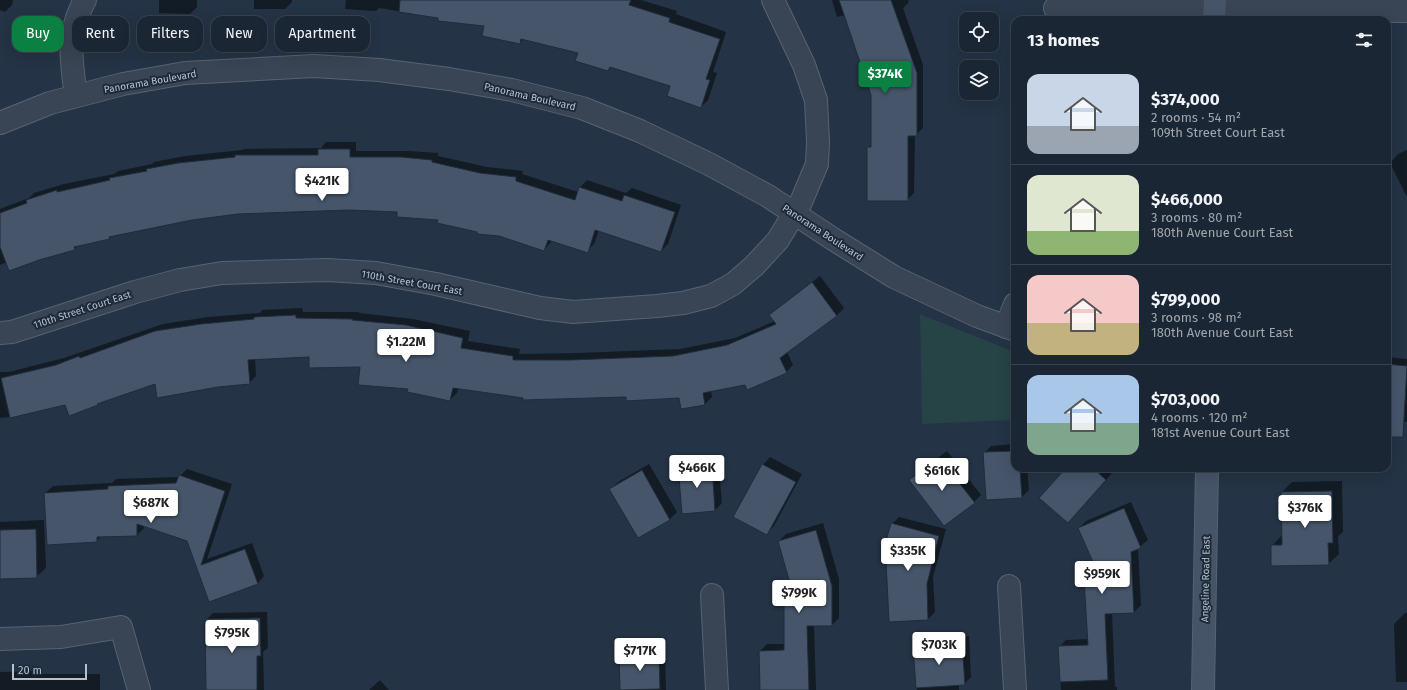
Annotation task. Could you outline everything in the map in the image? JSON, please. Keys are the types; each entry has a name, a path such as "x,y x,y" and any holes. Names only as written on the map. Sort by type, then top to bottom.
{"street":[{"path":"76,96 71,54 72,30 79,10 85,0"},
{"name":"110th Street Court East","path":"0,333 12,332 157,286 180,280 222,273 327,270 376,273 436,284 540,308 573,312 683,303 711,296 733,284 754,266 778,240 801,202 817,164 818,142 816,100 804,65 773,0"},
{"path":"1055,9 1407,11"},
{"name":"Panorama Boulevard","path":"0,124 50,103 123,84 185,73 314,66 379,70 449,78 512,90 582,108 640,131 709,164 768,196 894,277 977,316 1011,328"},
{"name":"Angeline Road East","path":"1203,690 1207,472"},
{"path":"1009,586 1015,690"},
{"path":"712,595 716,690"},
{"path":"0,639 61,638 121,626 139,690"}],"green space":[{"path":"920,314 1011,350 1011,420 922,424"}],"building":[{"path":"400,0 631,0 629,5 670,18 669,22 720,39 706,79 710,80 701,108 667,96 670,86 610,67 608,71 575,61 578,53 521,39 520,44 482,36 484,26 438,21 438,18 399,12"},
{"path":"839,0 891,0 917,73 917,136 908,136 908,201 867,201 867,147 871,147 871,95"},
{"path":"318,149 350,149 350,157 401,157 432,160 432,162 480,173 516,177 516,181 575,200 579,187 622,201 624,195 675,212 661,252 595,230 588,253 548,240 544,251 499,236 477,234 477,232 437,223 438,220 397,217 397,212 349,210 238,214 192,220 109,237 110,239 74,247 75,250 39,260 9,271 0,247 0,213 27,203 26,200 57,190 57,192 110,180 109,178 147,171 146,169 178,163 235,157 235,155 318,155"},
{"path":"812,282 837,316 780,358 787,373 747,390 745,385 703,393 705,405 681,409 679,398 626,401 626,397 523,400 523,398 453,388 450,401 407,392 408,389 358,385 360,367 309,368 309,357 248,360 250,384 218,387 157,398 155,384 97,404 98,405 69,416 65,405 10,418 1,378 56,365 79,356 80,358 155,331 201,324 254,319 254,317 296,315 296,318 352,319 406,325 463,338 461,348 513,356 513,360 571,360 673,356 727,345 776,324 769,315"},
{"path":"1391,364 1407,366 1403,437 1391,437"},
{"path":"1011,451 1011,472 1020,472 1022,498 986,500 983,452"},
{"path":"939,457 975,503 944,526 909,480"},
{"path":"712,464 715,511 682,514 678,466"},
{"path":"762,464 796,482 767,535 733,517"},
{"path":"642,470 670,520 638,538 609,489"},
{"path":"1062,472 1097,472 1106,480 1068,523 1039,498"},
{"path":"179,475 225,491 201,565 245,549 258,584 209,602 187,541 137,524 137,536 97,537 97,542 47,545 44,493 108,489 108,486 176,483"},
{"path":"1332,491 1333,543 1328,543 1329,565 1271,566 1271,545 1282,545 1281,492"},
{"path":"1124,508 1141,548 1131,552 1134,613 1105,614 1108,680 1060,682 1058,646 1088,645 1084,579 1100,578 1078,528"},
{"path":"891,523 939,536 927,584 928,620 889,622 886,561 881,560"},
{"path":"36,529 37,578 0,579 0,530"},
{"path":"816,530 832,586 832,626 807,626 809,690 760,690 759,651 784,650 784,590 792,590 778,541"},
{"path":"260,618 261,656 257,656 257,690 206,690 205,619"},
{"path":"962,643 965,685 916,688 913,646"},
{"path":"659,654 660,689 620,690 619,655"}]}
